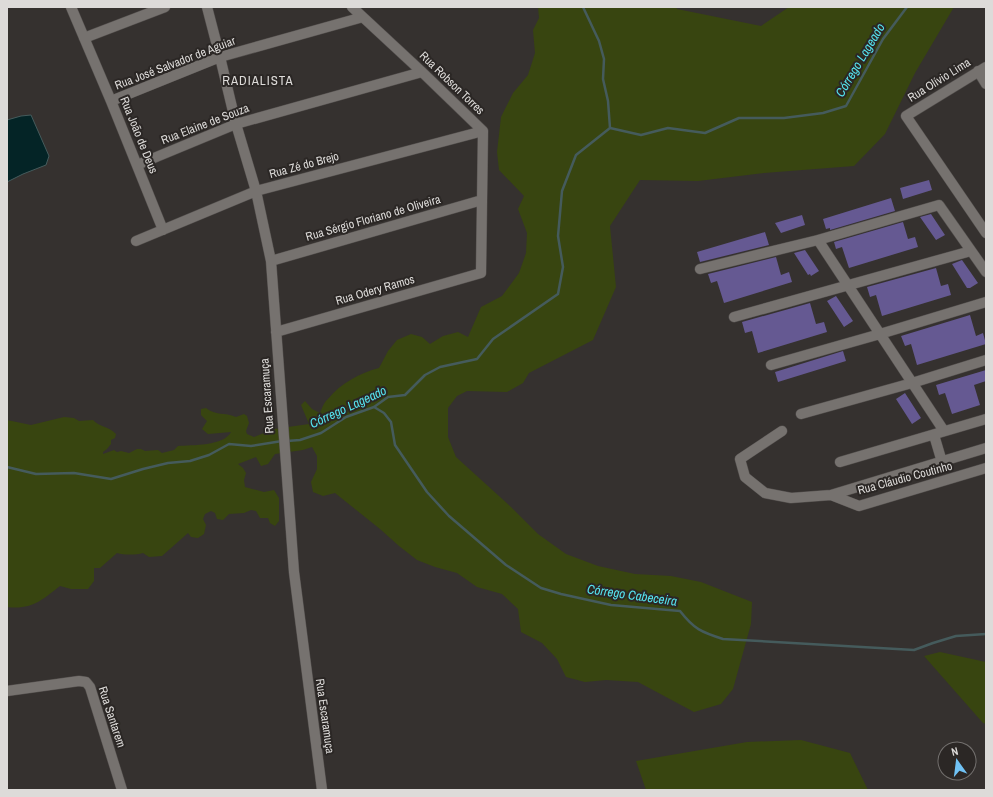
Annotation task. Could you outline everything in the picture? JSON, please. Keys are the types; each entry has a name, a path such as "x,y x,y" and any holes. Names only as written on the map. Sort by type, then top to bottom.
{"street":[{"name":"Rua João de Deus","path":"71,7 163,230"},
{"path":"84,38 165,7"},
{"name":"Rua Escaramuça","path":"206,7 236,124 256,191 272,261 282,430 294,572 322,790"},
{"name":"Rua Robson Torres","path":"352,7 483,131 481,273"},
{"name":"Rua José Salvador de Aguiar","path":"111,101 220,57 363,17"},
{"path":"982,69 986,84"},
{"name":"Rua Olívio Lima","path":"982,69 906,116 986,233"},
{"name":"Rua Elaine de Souza","path":"137,165 236,124 422,72"},
{"name":"Rua Zé do Brejo","path":"136,241 256,191 483,131"},
{"name":"Rua Sérgio Floriano de Oliveira","path":"272,261 482,200"},
{"path":"700,269 818,240 939,205 986,272"},
{"path":"818,240 944,431"},
{"path":"734,317 971,251"},
{"name":"Rua Odery Ramos","path":"276,332 481,273"},
{"path":"771,365 986,302"},
{"path":"801,414 912,383 986,360"},
{"path":"840,462 986,419"},
{"name":"Rua Cláudio Coutinho","path":"782,431 740,459 745,477 765,493 791,498 831,495 986,448"},
{"path":"934,435 942,462"},
{"path":"975,452 983,469"},
{"name":"Rua Cláudio Coutinho","path":"831,495 859,506 983,469"},
{"name":"Rua Santarem","path":"7,690 86,682 90,687 122,790"}],"green space":[{"path":"538,7 676,7 677,9 761,26 789,7 954,7 915,73 885,134 854,166 764,173 698,181 640,180 610,226 616,287 593,340 529,373 523,383 507,392 467,391 457,396 448,408 448,437 456,457 511,507 538,534 566,554 598,566 635,574 671,576 701,582 752,602 751,624 733,689 721,704 694,712 638,682 606,680 585,682 566,677 557,659 542,643 521,632 518,609 502,594 477,587 457,573 417,560 335,493 323,496 313,492 311,482 317,469 317,456 312,447 303,450 275,454 268,464 261,466 256,457 238,464 246,473 244,480 245,487 264,492 274,490 279,498 279,521 275,526 270,523 268,518 260,518 256,511 251,510 244,513 229,514 223,520 217,519 215,513 211,511 205,514 203,519 206,525 204,534 198,538 191,537 188,533 162,556 149,557 143,553 117,553 100,568 94,568 94,581 88,589 71,589 60,586 36,603 16,608 7,607 7,420 31,425 64,417 74,418 79,421 93,420 116,434 115,438 111,440 111,444 103,452 103,454 114,450 117,452 121,451 129,453 137,449 145,451 158,450 162,453 174,450 178,446 207,444 227,437 231,432 208,434 202,429 207,421 201,415 201,409 206,408 213,412 236,417 244,414 247,416 249,423 246,431 247,434 254,437 274,429 309,424 301,405 305,401 312,409 320,413 327,400 345,383 379,368 388,351 397,340 411,334 422,337 430,344 443,336 458,332 468,337 481,307 502,296 519,273 526,253 527,233 518,209 524,196 499,170 497,152 501,117 513,93 528,75 535,53 533,30 539,18"},
{"path":"940,652 986,662 986,724 983,723 924,656"},
{"path":"801,740 850,753 868,790 646,790 636,761 747,742"}],"water":[{"path":"31,115 49,156 46,165 7,182 7,120"}],"building":[{"path":"929,180 932,190 903,199 900,188"},
{"path":"891,198 895,211 830,230 830,228 826,229 823,219"},
{"path":"931,214 945,235 936,240 920,217"},
{"path":"802,215 805,225 781,233 775,223"},
{"path":"903,222 908,239 915,237 918,247 849,268 842,247 836,249 834,242"},
{"path":"765,232 769,245 700,262 697,252"},
{"path":"805,250 819,271 811,276 810,274 808,275 794,253"},
{"path":"776,257 781,275 789,272 792,282 724,303 717,281 711,283 708,274"},
{"path":"962,260 978,283 970,288 967,288 952,264"},
{"path":"936,268 941,286 948,284 951,295 882,316 876,295 870,297 867,287"},
{"path":"836,296 853,321 844,327 827,301"},
{"path":"810,303 816,324 824,322 827,332 758,353 752,331 745,333 742,322"},
{"path":"970,315 976,336 983,333 986,344 917,365 911,344 905,346 901,336"},
{"path":"843,351 846,361 778,382 775,372"},
{"path":"986,370 986,381 974,385 980,405 952,414 945,393 939,395 936,385"},
{"path":"905,393 921,418 912,424 896,399"}],"waterway":[{"path":"583,7 599,41 604,59 603,79 608,101 610,128"},
{"name":"Córrego Lageado","path":"610,128 641,135 668,128 705,133 739,118 784,118 823,113 846,106 883,39 907,7"},
{"name":"Córrego Lageado","path":"287,441 300,440 321,433 346,417 374,407 388,397 405,395 425,375 440,367 477,359 493,339 558,294 563,267 558,236 562,191 576,155 610,128"},
{"name":"Córrego Cabeceira","path":"374,407 384,413 391,422 395,445 427,492 449,516 506,565 541,588 611,605 680,611 698,629 723,639 914,650 956,636 986,634"},
{"name":"Córrego Lageado","path":"7,467 36,474 74,473 111,479 168,463 190,461 209,455 229,444 251,446 282,441"}],"district":[{"name":"RADIALISTA","path":"258,80"}]}
